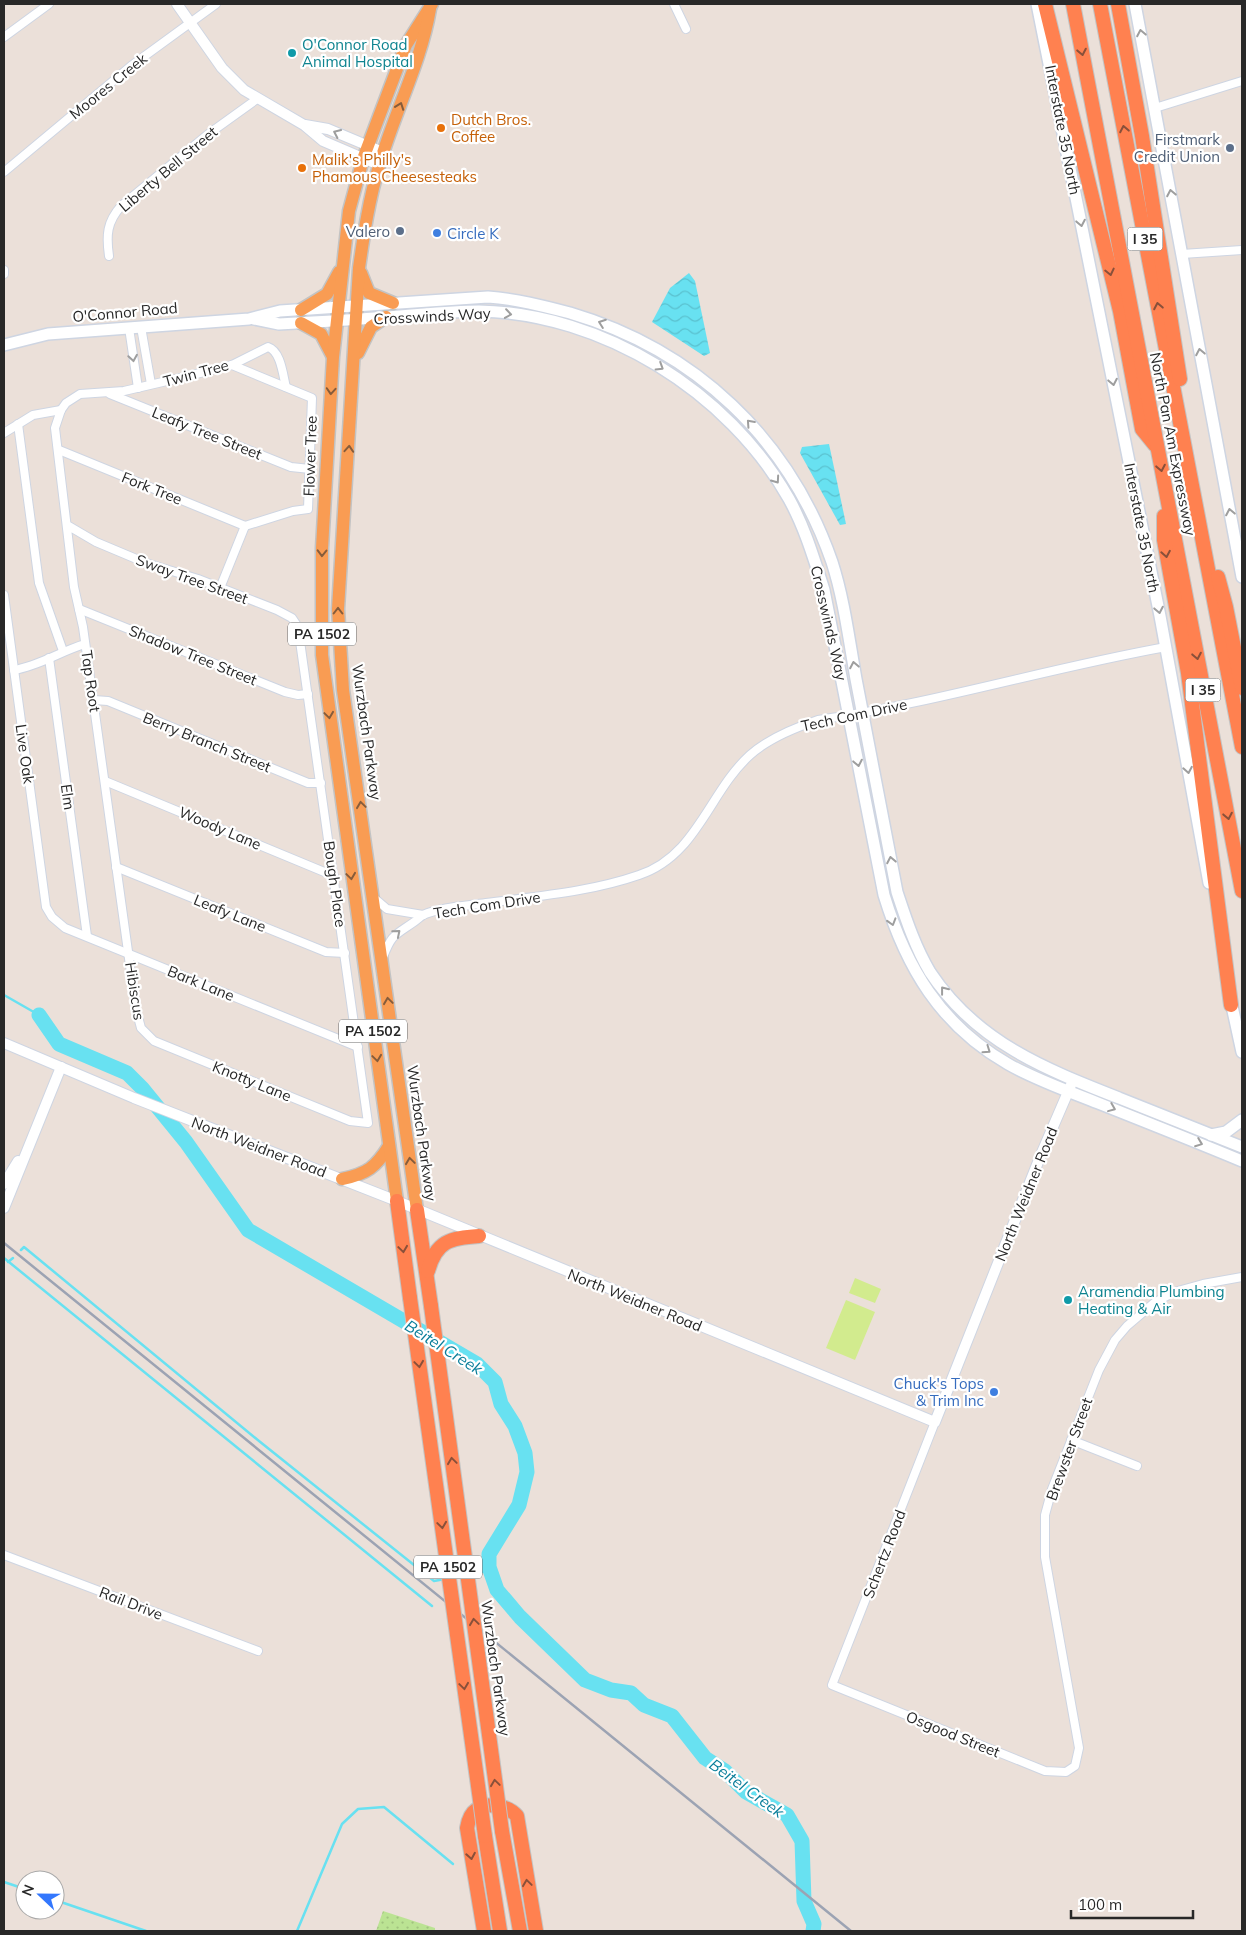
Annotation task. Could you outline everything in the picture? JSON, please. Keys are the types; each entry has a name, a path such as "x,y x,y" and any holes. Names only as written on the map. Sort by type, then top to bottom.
{"highway":[{"path":"1044,4 1117,302 1142,429 1157,449"},
{"name":"North Pan Am Expressway","path":"1073,4 1242,891"},
{"name":"North Pan Am Expressway","path":"1100,4 1242,747"},
{"path":"1118,4 1177,348 1190,474"},
{"path":"338,314 349,211 363,159 406,45 431,5"},
{"path":"358,306 360,268 366,222 379,165 420,50 431,5"},
{"path":"333,357 322,334 301,317 327,294 342,265"},
{"path":"360,268 369,293 380,300 393,303"},
{"name":"Wurzbach Parkway","path":"358,306 339,581 338,642 502,1831 520,1931"},
{"name":"PA 1502","path":"338,314 333,357 322,548 322,655 396,1201 500,1931"},
{"path":"354,363 371,327 386,317"},
{"path":"1165,488 1164,540 1188,672 1231,1005"},
{"path":"1193,489 1226,607 1242,688"},
{"path":"342,1179 370,1170 379,1162 389,1146"},
{"path":"427,1277 433,1255 444,1244 461,1238 480,1236"},
{"path":"484,1931 467,1828 469,1820 476,1810 491,1806 508,1808 517,1816 536,1931"}],"main road":[{"name":"Interstate 35 North","path":"1037,4 1166,647 1231,1005 1242,1052"},
{"path":"1135,4 1239,543 1242,577"},
{"name":"Crosswinds Way","path":"358,306 456,298 511,298 584,318 642,340 687,367 725,397 776,453 801,493 832,562 897,892 909,928 930,971 959,1008 993,1038 1032,1062 1073,1080"},
{"name":"O'Connor Road","path":"4,345 48,334 249,319 279,324 301,317 338,314 358,306"},
{"name":"Crosswinds Way","path":"338,314 357,320 455,312 508,313 580,331 648,360 689,387 734,426 777,481 800,524 818,568 824,590 884,895 896,934 919,979 932,999 956,1025 986,1050 1024,1072 1068,1091"},
{"path":"580,331 584,318"},
{"path":"919,979 930,971"},
{"path":"1073,1080 1242,1147"},
{"path":"1068,1091 1242,1161"},
{"path":"1211,1134 1226,1132 1242,1120"}],"street":[{"path":"4,37 48,4"},
{"path":"177,4 232,80 257,99 304,124 322,141 379,165"},
{"name":"Moores Creek","path":"4,172 131,66 216,4"},
{"path":"674,4 686,29"},
{"path":"1155,108 1242,81"},
{"name":"Liberty Bell Street","path":"109,256 108,226 113,215 121,206 207,135 257,99"},
{"path":"304,124 328,128 383,152"},
{"path":"1182,254 1242,250"},
{"path":"141,327 151,384"},
{"path":"129,328 138,388"},
{"name":"Twin Tree","path":"61,410 73,396 138,388 232,365 263,348 271,348 278,357 286,387"},
{"path":"232,365 286,387"},
{"name":"Flower Tree","path":"245,526 293,511 308,509 311,398 286,387"},
{"name":"Leafy Tree Street","path":"106,392 291,467 310,469"},
{"path":"4,433 44,411 61,410"},
{"name":"Tap Root","path":"61,410 55,428 74,587 94,700 128,954"},
{"path":"18,424 39,583 63,651"},
{"name":"Fork Tree","path":"59,450 245,526"},
{"name":"Sway Tree Street","path":"67,525 96,542 146,563 220,588 292,618 298,627 302,646"},
{"path":"220,588 245,526"},
{"name":"Live Oak","path":"4,595 49,912"},
{"name":"Shadow Tree Street","path":"79,609 285,692 298,695 308,694"},
{"path":"14,670 85,644"},
{"name":"Bough Place","path":"302,646 368,1123"},
{"name":"Tech Com Drive","path":"382,959 395,932 423,915 451,908 610,885 644,874 684,845 696,832 721,789 736,770 764,744 797,727 818,720 849,716 974,690 1084,662 1166,647"},
{"name":"Elm","path":"50,658 87,936"},
{"name":"Berry Branch Street","path":"94,700 108,701 308,783 321,783"},
{"name":"Woody Lane","path":"105,781 334,876"},
{"name":"Leafy Lane","path":"116,867 326,952 345,953"},
{"name":"Tech Com Drive","path":"373,897 387,909 423,915"},
{"name":"Bark Lane","path":"49,912 65,928 358,1047"},
{"name":"Hibiscus","path":"128,954 141,1028"},
{"name":"Knotty Lane","path":"141,1028 154,1041 350,1121 368,1123"},
{"name":"North Weidner Road","path":"4,1043 134,1098 342,1179 935,1422 1040,1157 1073,1080"},
{"path":"4,1208 25,1152 61,1067"},
{"path":"4,1184 25,1152"},
{"name":"Brewster Street","path":"1075,1766 1079,1748 1078,1736 1044,1543 1045,1515 1052,1489 1107,1354 1115,1340 1142,1312 1174,1292 1203,1284 1242,1277"},
{"name":"Schertz Road","path":"832,1685 935,1422"},
{"path":"1071,1440 1138,1466"},
{"name":"Rail Drive","path":"4,1555 258,1651"},
{"name":"Osgood Street","path":"832,1685 1045,1771 1066,1772 1075,1766"}],"green space":[{"path":"855,1278 881,1289 875,1303 849,1293"},
{"path":"846,1300 875,1312 855,1360 826,1348"},
{"path":"383,1911 435,1928 435,1931 376,1931"}],"water":[{"path":"689,273 695,281 710,353 704,356 652,322 670,288"},
{"path":"829,444 846,524 840,525 800,453 802,447"}],"waterway":[{"name":"Beitel Creek","path":"4,995 39,1015"},
{"name":"Beitel Creek","path":"39,1015 59,1044 127,1073 142,1088 186,1142 248,1230 477,1364 495,1382 501,1404 515,1426 525,1453 527,1472 519,1505 489,1554 489,1567 497,1590 520,1617 585,1680 611,1690 631,1693 644,1705 672,1716 705,1758 725,1771 746,1792 787,1815 802,1841 804,1901 814,1924 813,1931"},
{"path":"21,1250 24,1247 259,1441 434,1581 445,1579"},
{"path":"4,1258 432,1606"},
{"path":"8,1262 13,1258"},
{"path":"472,1574 490,1570"},
{"path":"297,1931 342,1824 358,1809 384,1807 453,1864"},
{"path":"4,1882 15,1886"},
{"path":"65,1903 146,1931"}],"railway":[{"path":"4,1243 851,1931"}],"place":[{"name":"O'Connor Road Animal Hospital","path":"292,53"},
{"name":"Dutch Bros. Coffee","path":"441,128"},
{"name":"Firstmark Credit Union","path":"1230,148"},
{"name":"Malik's Philly's Phamous Cheesesteaks","path":"302,168"},
{"name":"Valero","path":"400,231"},
{"name":"Circle K","path":"437,233"},
{"name":"Aramendia Plumbing Heating & Air","path":"1068,1300"},
{"name":"Chuck's Tops & Trim Inc","path":"994,1392"}]}
